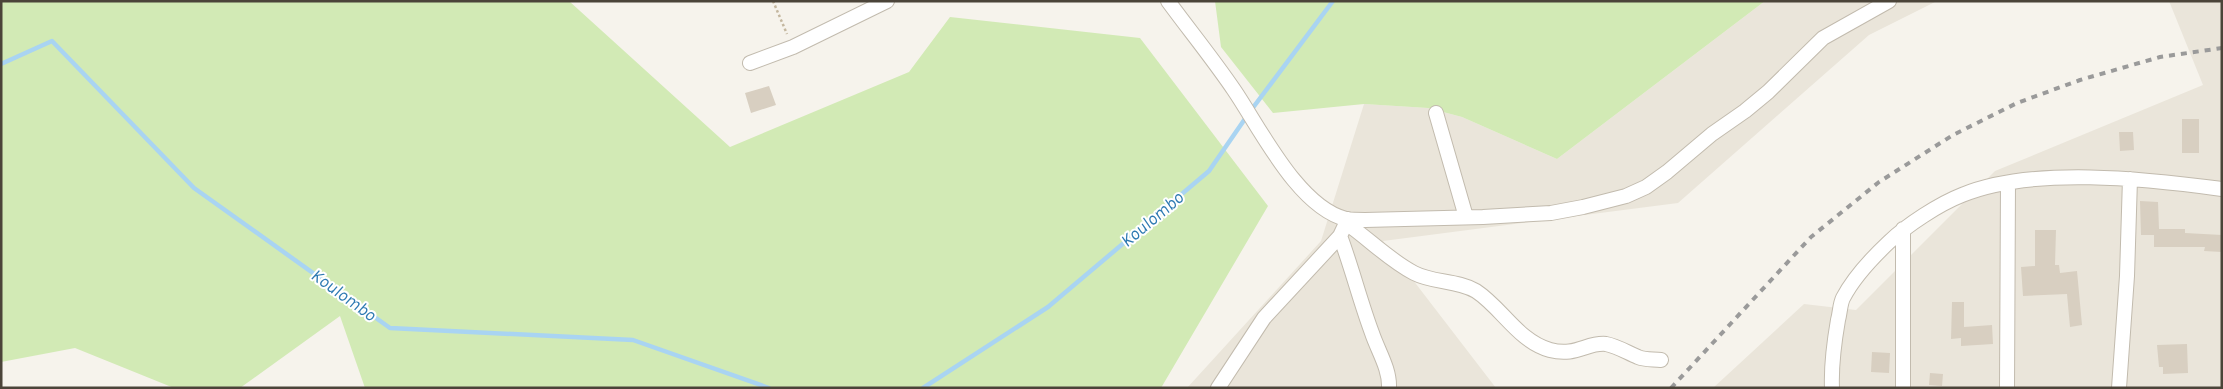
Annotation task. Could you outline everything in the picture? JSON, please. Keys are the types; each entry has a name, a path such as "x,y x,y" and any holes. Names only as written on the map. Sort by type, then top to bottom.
{"street":[{"path":"750,63 793,46 888,1"},
{"path":"1168,1 1234,90 1285,168 1314,200 1330,212 1347,221 1394,261 1415,274 1463,286 1476,292 1515,329 1549,350 1577,351 1598,344 1608,344 1640,358 1661,360"},
{"path":"1347,221 1551,212 1583,208 1626,196 1646,187 1667,172 1712,134 1768,92 1823,38 1889,1"},
{"path":"1436,114 1466,217"},
{"path":"1832,388 1831,358 1843,299 1857,277 1878,252 1903,229 1961,195 2008,183 2064,177 2130,179 2222,189"},
{"path":"2119,388 2127,276 2130,179"},
{"path":"2007,388 2008,183"},
{"path":"1218,388 1264,318 1340,236 1347,221"},
{"path":"1903,229 1904,388"},
{"path":"1340,236 1351,263 1372,334 1391,384"}],"path":[{"path":"773,1 793,46"}],"shaded area":[{"path":"1765,1 1937,1 1869,35 1678,203 1383,241 1496,388 1187,388 1321,241 1364,104 1428,108 1462,117 1557,159"},
{"path":"2169,1 2222,1 2222,388 1713,388 1804,304 1856,310 1995,171 2203,85"}],"green space":[{"path":"1,1 569,1 730,147 909,72 950,17 1140,38 1268,206 1161,388 365,388 340,316 240,388 174,388 75,348 1,362"},
{"path":"1215,1 1765,1 1557,159 1462,117 1428,108 1364,104 1273,113 1221,47"}],"building":[{"path":"769,86 776,105 751,113 745,93"},
{"path":"2182,119 2199,119 2199,153 2182,153"},
{"path":"2119,132 2133,132 2134,150 2120,151"},
{"path":"2140,201 2158,202 2159,229 2185,229 2185,233 2222,235 2222,252 2204,251 2205,247 2154,247 2154,235 2141,235"},
{"path":"2035,230 2056,230 2055,265 2059,265 2060,273 2077,271 2082,325 2070,327 2067,294 2023,296 2021,267 2035,266"},
{"path":"1952,302 1964,302 1964,327 1992,325 1993,344 1961,346 1961,338 1951,339"},
{"path":"2187,344 2188,373 2163,374 2163,367 2159,367 2157,345"},
{"path":"1872,352 1890,353 1889,373 1871,372"},
{"path":"1930,373 1943,374 1942,386 1929,385"}],"waterway":[{"name":"Koulombo","path":"923,388 1048,307 1209,171 1249,113 1333,1"},
{"name":"Koulombo","path":"1,64 52,41 194,188 390,328 633,340 769,388"}],"railway":[{"path":"1671,388 1811,237 1879,182 1953,135 2017,103 2080,80 2160,57 2222,48"}]}
